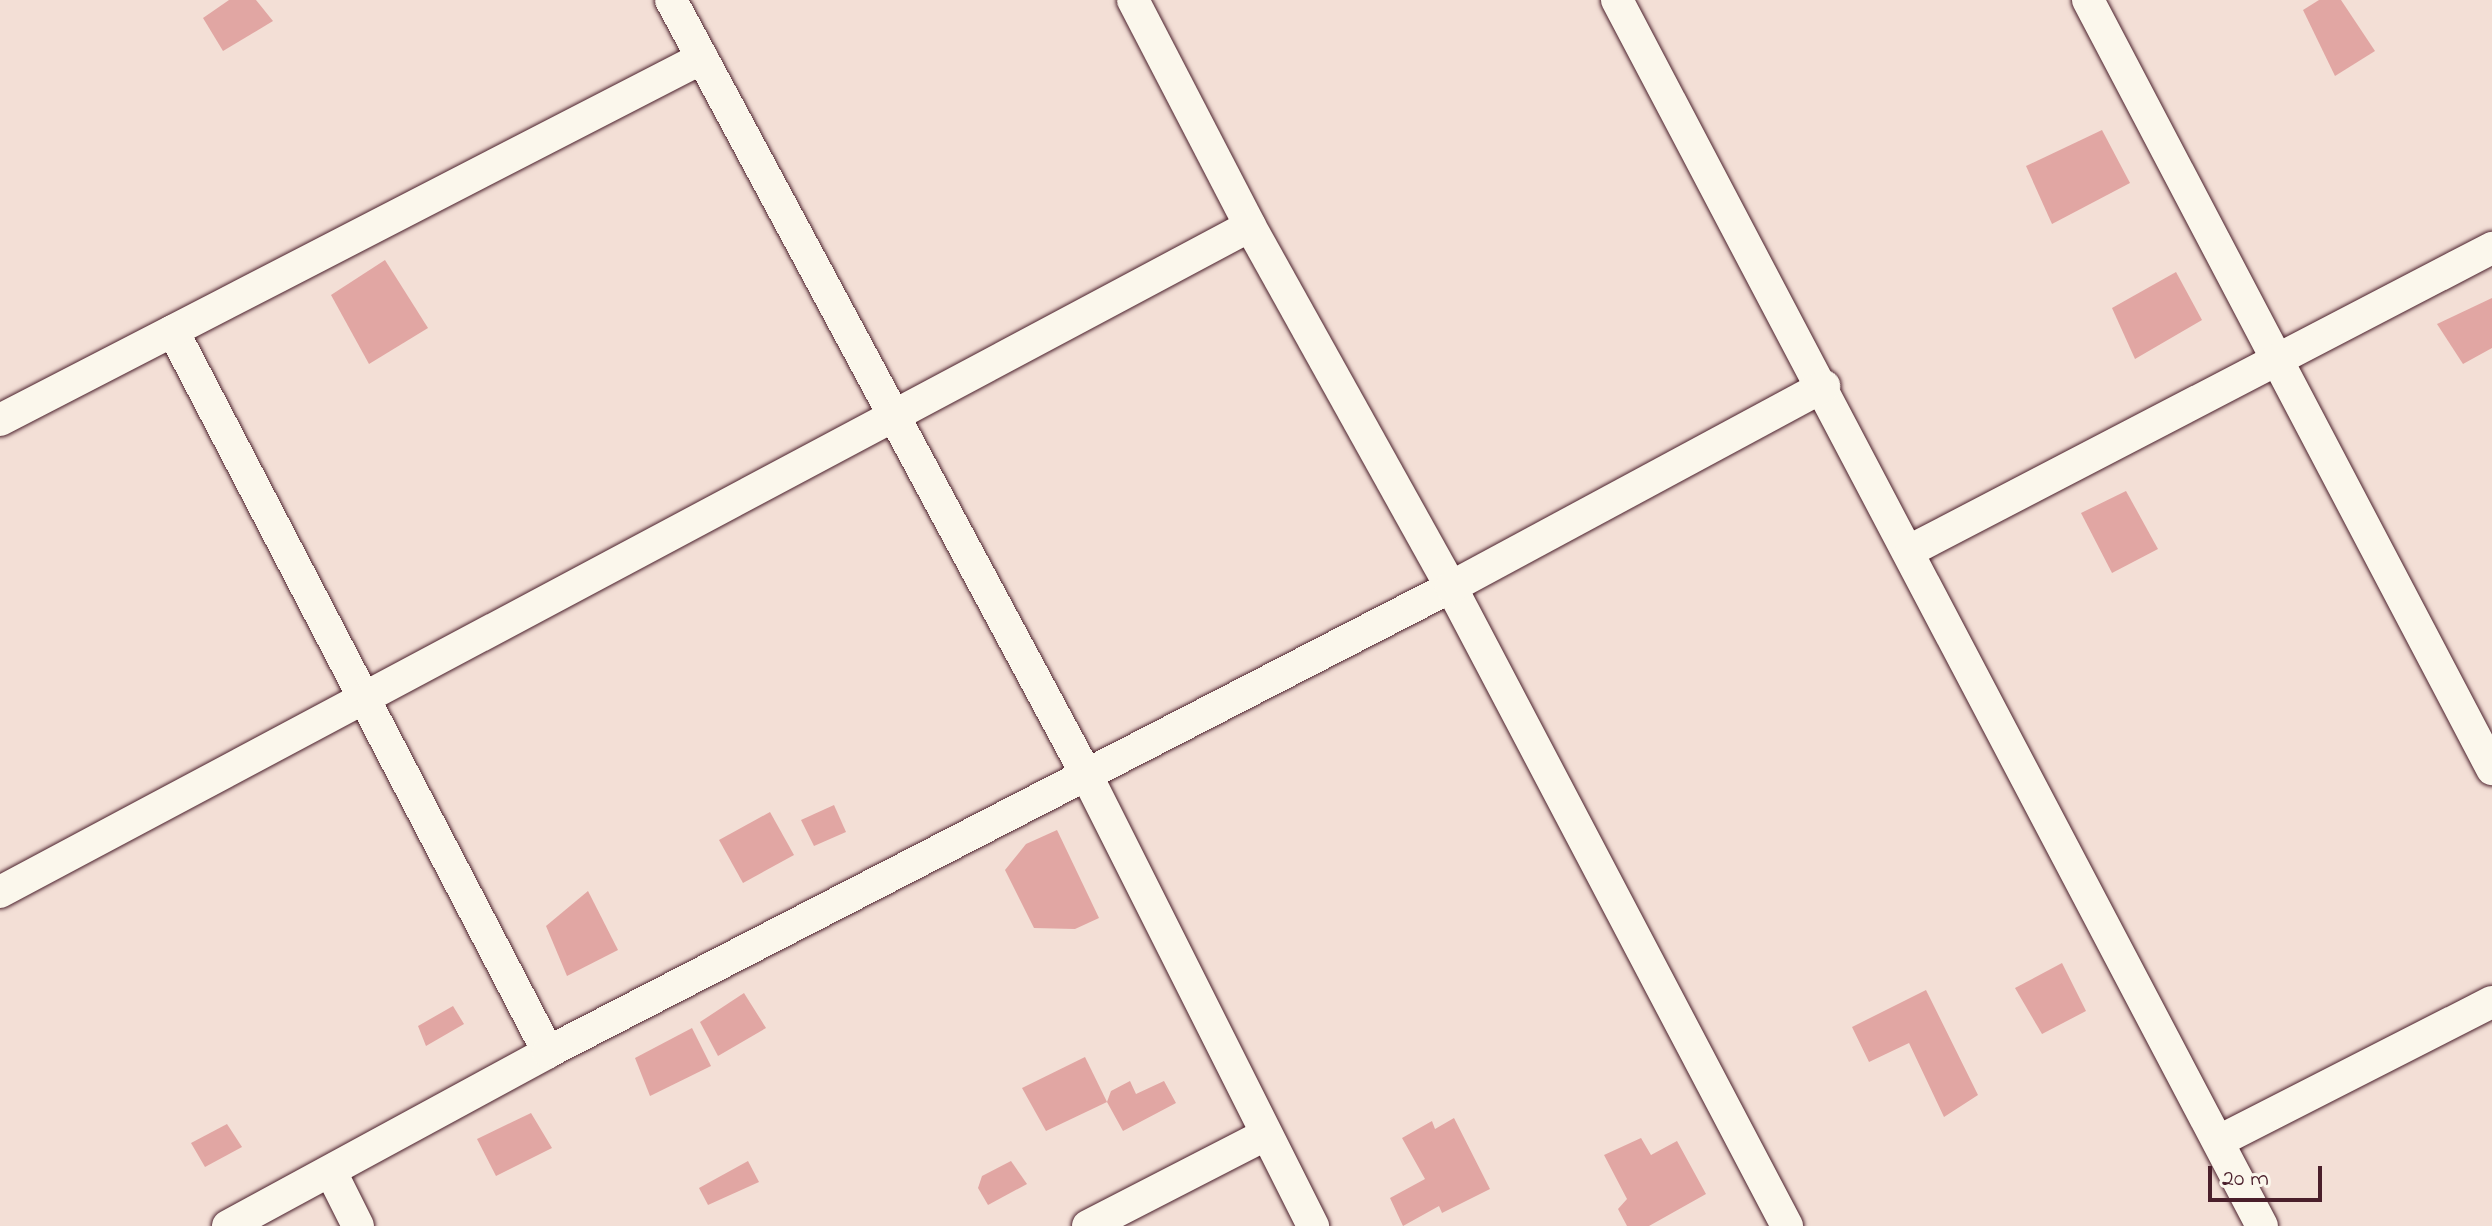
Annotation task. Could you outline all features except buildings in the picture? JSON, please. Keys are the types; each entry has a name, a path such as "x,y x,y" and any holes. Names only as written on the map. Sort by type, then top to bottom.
{"street":[{"path":"671,0 895,412 1086,774 1313,1226"},
{"path":"1617,0 1911,550 2262,1226"},
{"path":"2088,0 2492,769"},
{"path":"1147,5 1250,226 1451,587 1787,1226"},
{"path":"0,420 702,58"},
{"path":"0,892 361,696 1250,226"},
{"path":"1911,550 2492,248"},
{"path":"173,331 548,1052"},
{"path":"228,1226 548,1052 1451,587 1824,386"},
{"path":"2219,1141 2492,1002"},
{"path":"1088,1226 1265,1135"},
{"path":"331,1172 358,1226"}]}
